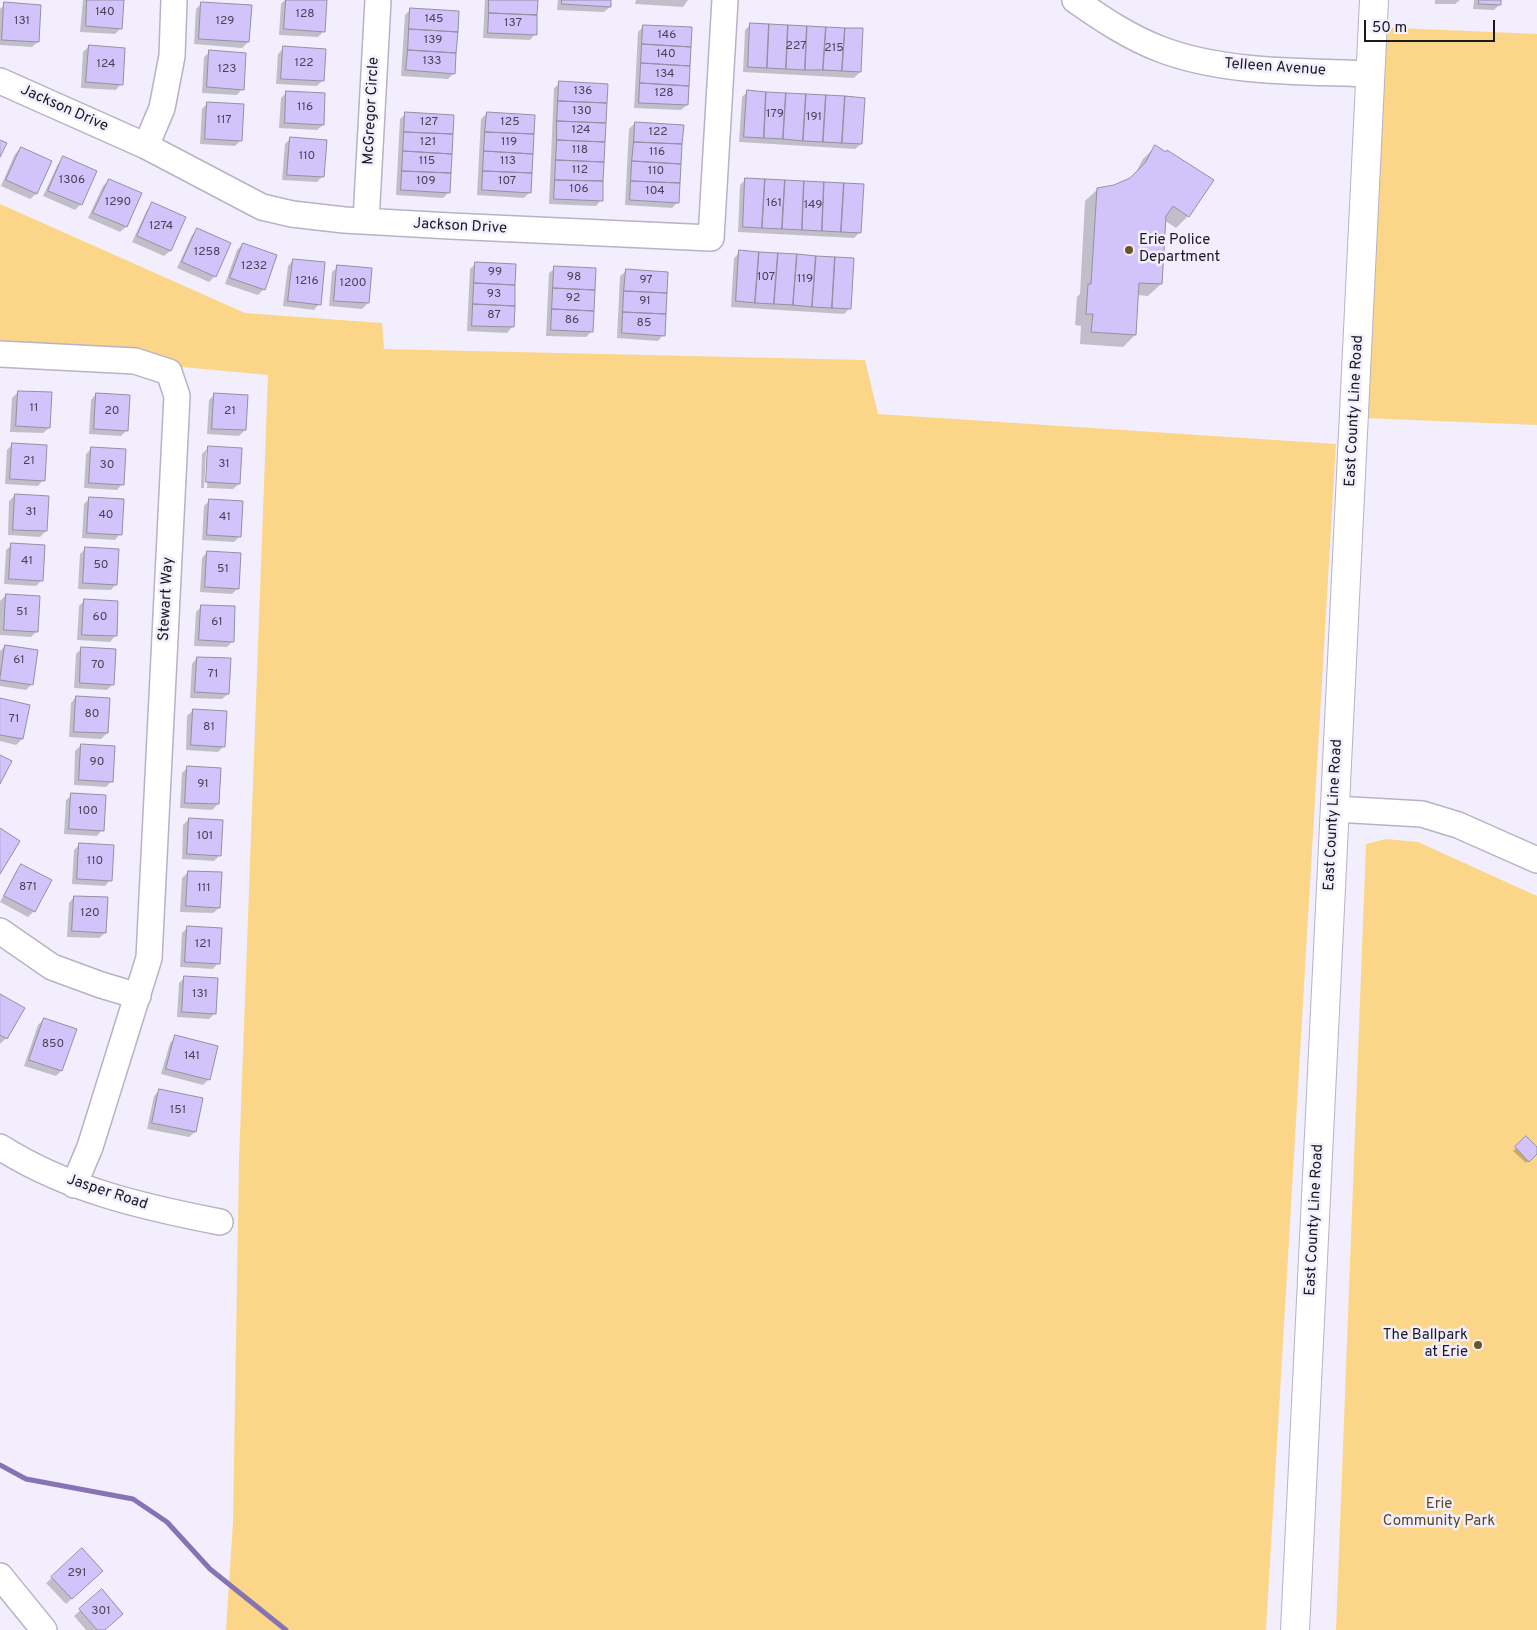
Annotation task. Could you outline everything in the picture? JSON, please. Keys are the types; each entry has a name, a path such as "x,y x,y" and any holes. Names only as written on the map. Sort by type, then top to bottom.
{"main road":[{"name":"East County Line Road","path":"1295,1630 1374,0"}],"street":[{"path":"146,146 162,108 172,56 174,0"},
{"name":"McGregor Circle","path":"366,221 378,0"},
{"name":"Jackson Drive","path":"0,81 146,146 262,207 292,214 366,221 711,238 725,0"},
{"name":"Telleen Avenue","path":"1075,0 1114,28 1161,49 1214,64 1255,69 1371,74"},
{"name":"Stewart Way","path":"0,354 135,361 170,372 177,396 149,958 138,996"},
{"path":"1335,809 1422,814 1458,825 1537,860"},
{"path":"0,931 52,967 101,986 138,996 88,1154 74,1185"},
{"name":"Jasper Road","path":"0,1146 15,1156 74,1185 148,1208 220,1222"},
{"path":"0,1576 44,1630"}],"green space":[{"path":"1376,27 1537,34 1537,425 1364,418"},
{"path":"0,204 245,313 382,323 384,349 865,360 878,414 1336,444 1266,1630 226,1630 233,1522 239,1161 268,375 0,350"},
{"name":"Erie Community Park","path":"1386,839 1418,842 1537,896 1537,1630 1336,1630 1366,844"}],"building":[{"path":"87,0 124,0 122,29 86,26"},
{"path":"286,0 327,0 325,32 284,29"},
{"path":"489,0 538,0 537,15 489,13"},
{"path":"562,0 611,0 611,7 562,4"},
{"path":"1479,0 1501,0 1501,5 1479,4"},
{"path":"4,2 41,5 39,42 2,40"},
{"path":"201,2 252,5 249,42 199,39"},
{"path":"410,8 459,11 458,32 409,29"},
{"path":"489,13 537,15 537,35 488,33"},
{"path":"750,23 769,24 767,68 748,67"},
{"path":"769,24 788,25 786,69 767,68"},
{"path":"643,25 692,27 691,47 642,44"},
{"path":"788,25 807,26 805,70 786,69"},
{"path":"807,26 826,27 823,70 805,70"},
{"path":"826,27 845,28 842,71 823,70"},
{"path":"845,28 863,28 861,72 842,71"},
{"path":"409,29 458,32 456,53 408,50"},
{"path":"642,44 691,47 690,66 641,63"},
{"path":"89,45 125,48 123,85 86,82"},
{"path":"283,46 326,49 324,81 281,79"},
{"path":"209,50 246,53 244,90 207,87"},
{"path":"408,50 456,53 455,74 406,70"},
{"path":"641,63 690,66 689,86 640,83"},
{"path":"559,81 608,84 607,103 558,101"},
{"path":"640,83 689,86 688,105 639,103"},
{"path":"747,90 766,92 764,138 744,137"},
{"path":"286,91 325,93 324,125 285,123"},
{"path":"766,92 786,93 783,139 764,138"},
{"path":"786,93 806,94 803,141 783,139"},
{"path":"806,94 826,95 823,142 803,141"},
{"path":"826,95 845,96 842,143 823,142"},
{"path":"845,96 865,98 862,144 842,143"},
{"path":"558,101 607,103 606,123 557,121"},
{"path":"207,102 244,104 242,141 205,139"},
{"path":"405,112 454,115 453,134 404,132"},
{"path":"487,112 535,115 534,134 485,132"},
{"path":"557,121 606,123 605,142 557,140"},
{"path":"635,122 684,125 682,144 634,142"},
{"path":"404,132 453,134 452,154 403,151"},
{"path":"485,132 534,134 533,154 484,151"},
{"path":"290,137 327,140 324,177 287,175"},
{"path":"0,140 7,143 0,157"},
{"path":"557,140 605,142 604,162 556,160"},
{"path":"634,142 682,144 681,164 632,161"},
{"name":"Erie Police Department","path":"1155,145 1166,152 1167,150 1214,180 1189,217 1173,206 1166,216 1162,284 1139,283 1136,335 1091,332 1093,314 1086,314 1088,284 1091,284 1097,188 1114,185 1130,178 1145,163"},
{"path":"21,147 52,161 37,194 6,180"},
{"path":"403,151 452,154 451,173 402,171"},
{"path":"484,151 533,154 532,173 483,171"},
{"path":"63,156 97,171 82,205 48,191"},
{"path":"556,160 604,162 603,181 555,180"},
{"path":"632,161 681,164 680,183 631,181"},
{"path":"402,171 451,173 450,193 401,190"},
{"path":"483,171 532,173 531,193 482,190"},
{"path":"745,178 765,179 762,228 743,227"},
{"path":"109,179 142,193 127,227 93,213"},
{"path":"765,179 785,180 782,229 762,228"},
{"path":"555,180 603,181 603,201 554,199"},
{"path":"785,180 804,181 802,230 782,229"},
{"path":"631,181 680,183 679,203 630,200"},
{"path":"804,181 824,182 822,231 802,230"},
{"path":"824,182 844,183 841,232 822,231"},
{"path":"844,183 864,184 861,233 841,232"},
{"path":"152,202 186,217 171,251 137,236"},
{"path":"197,228 231,243 216,277 182,262"},
{"path":"243,243 277,255 265,290 230,278"},
{"path":"739,250 759,252 755,303 736,301"},
{"path":"759,252 778,253 774,304 755,303"},
{"path":"778,253 797,254 793,305 774,304"},
{"path":"797,254 816,256 812,307 793,305"},
{"path":"816,256 835,257 832,308 812,307"},
{"path":"835,257 854,258 851,309 832,308"},
{"path":"293,259 325,262 321,305 288,301"},
{"path":"475,262 516,264 515,285 474,283"},
{"path":"337,265 372,268 369,303 334,301"},
{"path":"554,266 596,268 595,290 553,288"},
{"path":"626,269 668,272 667,293 624,291"},
{"path":"474,283 515,285 515,306 473,304"},
{"path":"553,288 595,290 594,311 552,309"},
{"path":"624,291 667,293 666,314 623,312"},
{"path":"473,304 515,306 514,327 472,326"},
{"path":"552,309 594,311 593,332 551,330"},
{"path":"623,312 666,314 665,336 622,333"},
{"path":"18,391 52,392 50,428 16,426"},
{"path":"96,393 130,395 128,431 94,429"},
{"path":"214,393 248,395 246,430 212,429"},
{"path":"12,443 47,445 45,481 10,479"},
{"path":"208,446 242,448 240,484 206,482"},
{"path":"91,447 126,449 124,485 89,483"},
{"path":"15,494 49,496 47,531 13,530"},
{"path":"89,497 124,499 122,535 87,533"},
{"path":"209,499 243,501 241,537 207,535"},
{"path":"11,543 45,545 43,581 9,579"},
{"path":"85,547 119,549 117,585 83,583"},
{"path":"207,551 241,553 239,589 205,587"},
{"path":"6,594 40,596 38,632 4,630"},
{"path":"84,599 118,601 117,636 82,635"},
{"path":"201,605 235,606 234,642 199,640"},
{"path":"5,645 38,650 33,685 0,680"},
{"path":"81,647 116,649 114,685 80,683"},
{"path":"197,657 231,658 229,694 195,692"},
{"path":"76,696 110,698 108,733 74,732"},
{"path":"0,698 30,705 23,739 0,735"},
{"path":"193,709 227,711 225,747 191,745"},
{"path":"81,744 115,746 113,782 79,780"},
{"path":"0,755 12,761 0,784"},
{"path":"187,766 221,768 219,804 185,803"},
{"path":"71,793 106,795 104,831 69,829"},
{"path":"189,818 223,820 221,856 187,854"},
{"path":"0,828 20,841 0,874"},
{"path":"79,843 114,845 112,881 77,879"},
{"path":"21,864 52,880 35,912 4,896"},
{"path":"188,871 222,872 220,908 186,906"},
{"path":"74,896 108,897 106,933 72,931"},
{"path":"187,926 222,928 220,964 185,962"},
{"path":"184,976 218,978 216,1014 182,1012"},
{"path":"0,994 25,1008 7,1039 0,1035"},
{"path":"44,1018 77,1029 62,1071 29,1060"},
{"path":"175,1035 218,1046 210,1080 166,1069"},
{"path":"159,1089 203,1098 196,1132 152,1123"},
{"path":"1526,1136 1537,1147 1537,1154 1529,1162 1515,1147"},
{"path":"82,1548 103,1571 72,1599 51,1577"},
{"path":"102,1589 123,1614 105,1630 97,1630 79,1609"}],"waterway":[{"path":"0,1465 26,1479 133,1499 167,1522 210,1569 286,1630"}],"place":[{"name":"Erie Police Department","path":"1129,250"},
{"name":"The Ballpark at Erie","path":"1478,1345"}]}
